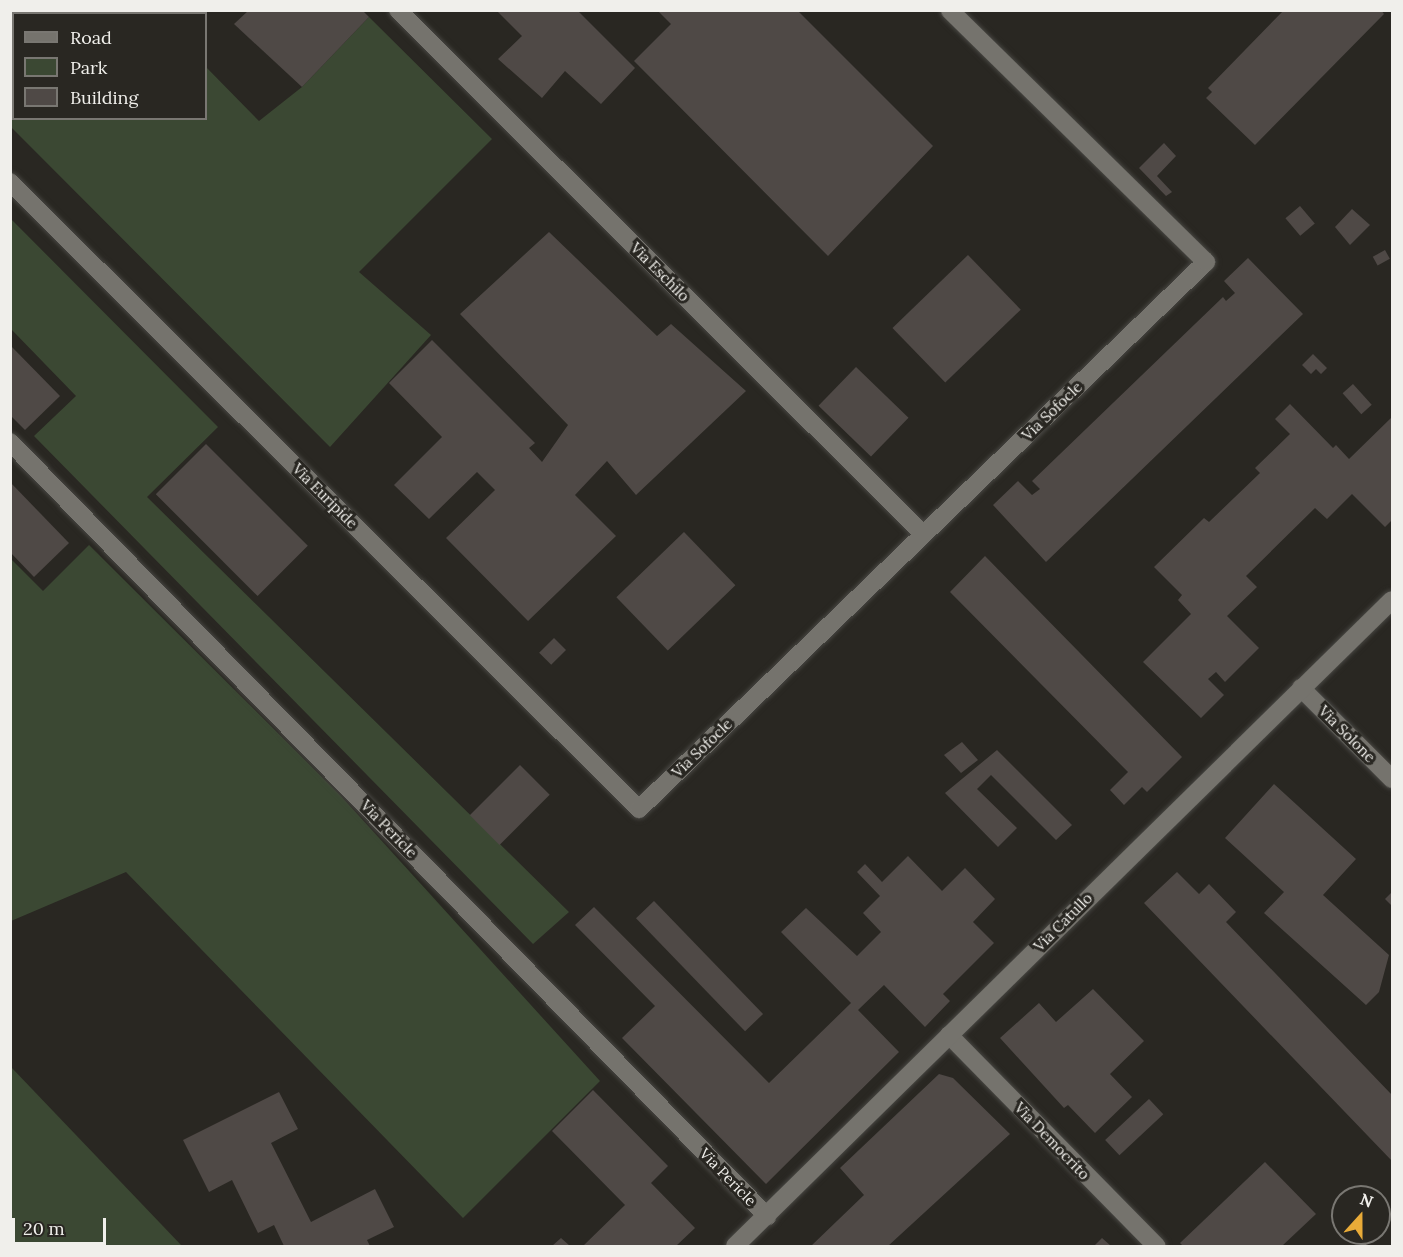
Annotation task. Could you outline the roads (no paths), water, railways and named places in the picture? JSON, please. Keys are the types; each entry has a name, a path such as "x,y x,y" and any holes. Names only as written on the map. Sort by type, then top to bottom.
{"street":[{"name":"Via Eschilo","path":"398,10 923,534"},
{"name":"Via Sofocle","path":"639,809 1206,262 950,10"},
{"name":"Via Euripide","path":"10,182 639,809"},
{"name":"Via Pericle","path":"10,442 766,1216"},
{"name":"Via Catullo","path":"735,1246 1392,600"},
{"name":"Via Solone","path":"1301,688 1392,779"},
{"name":"Via Democrito","path":"949,1035 1156,1246"}]}
